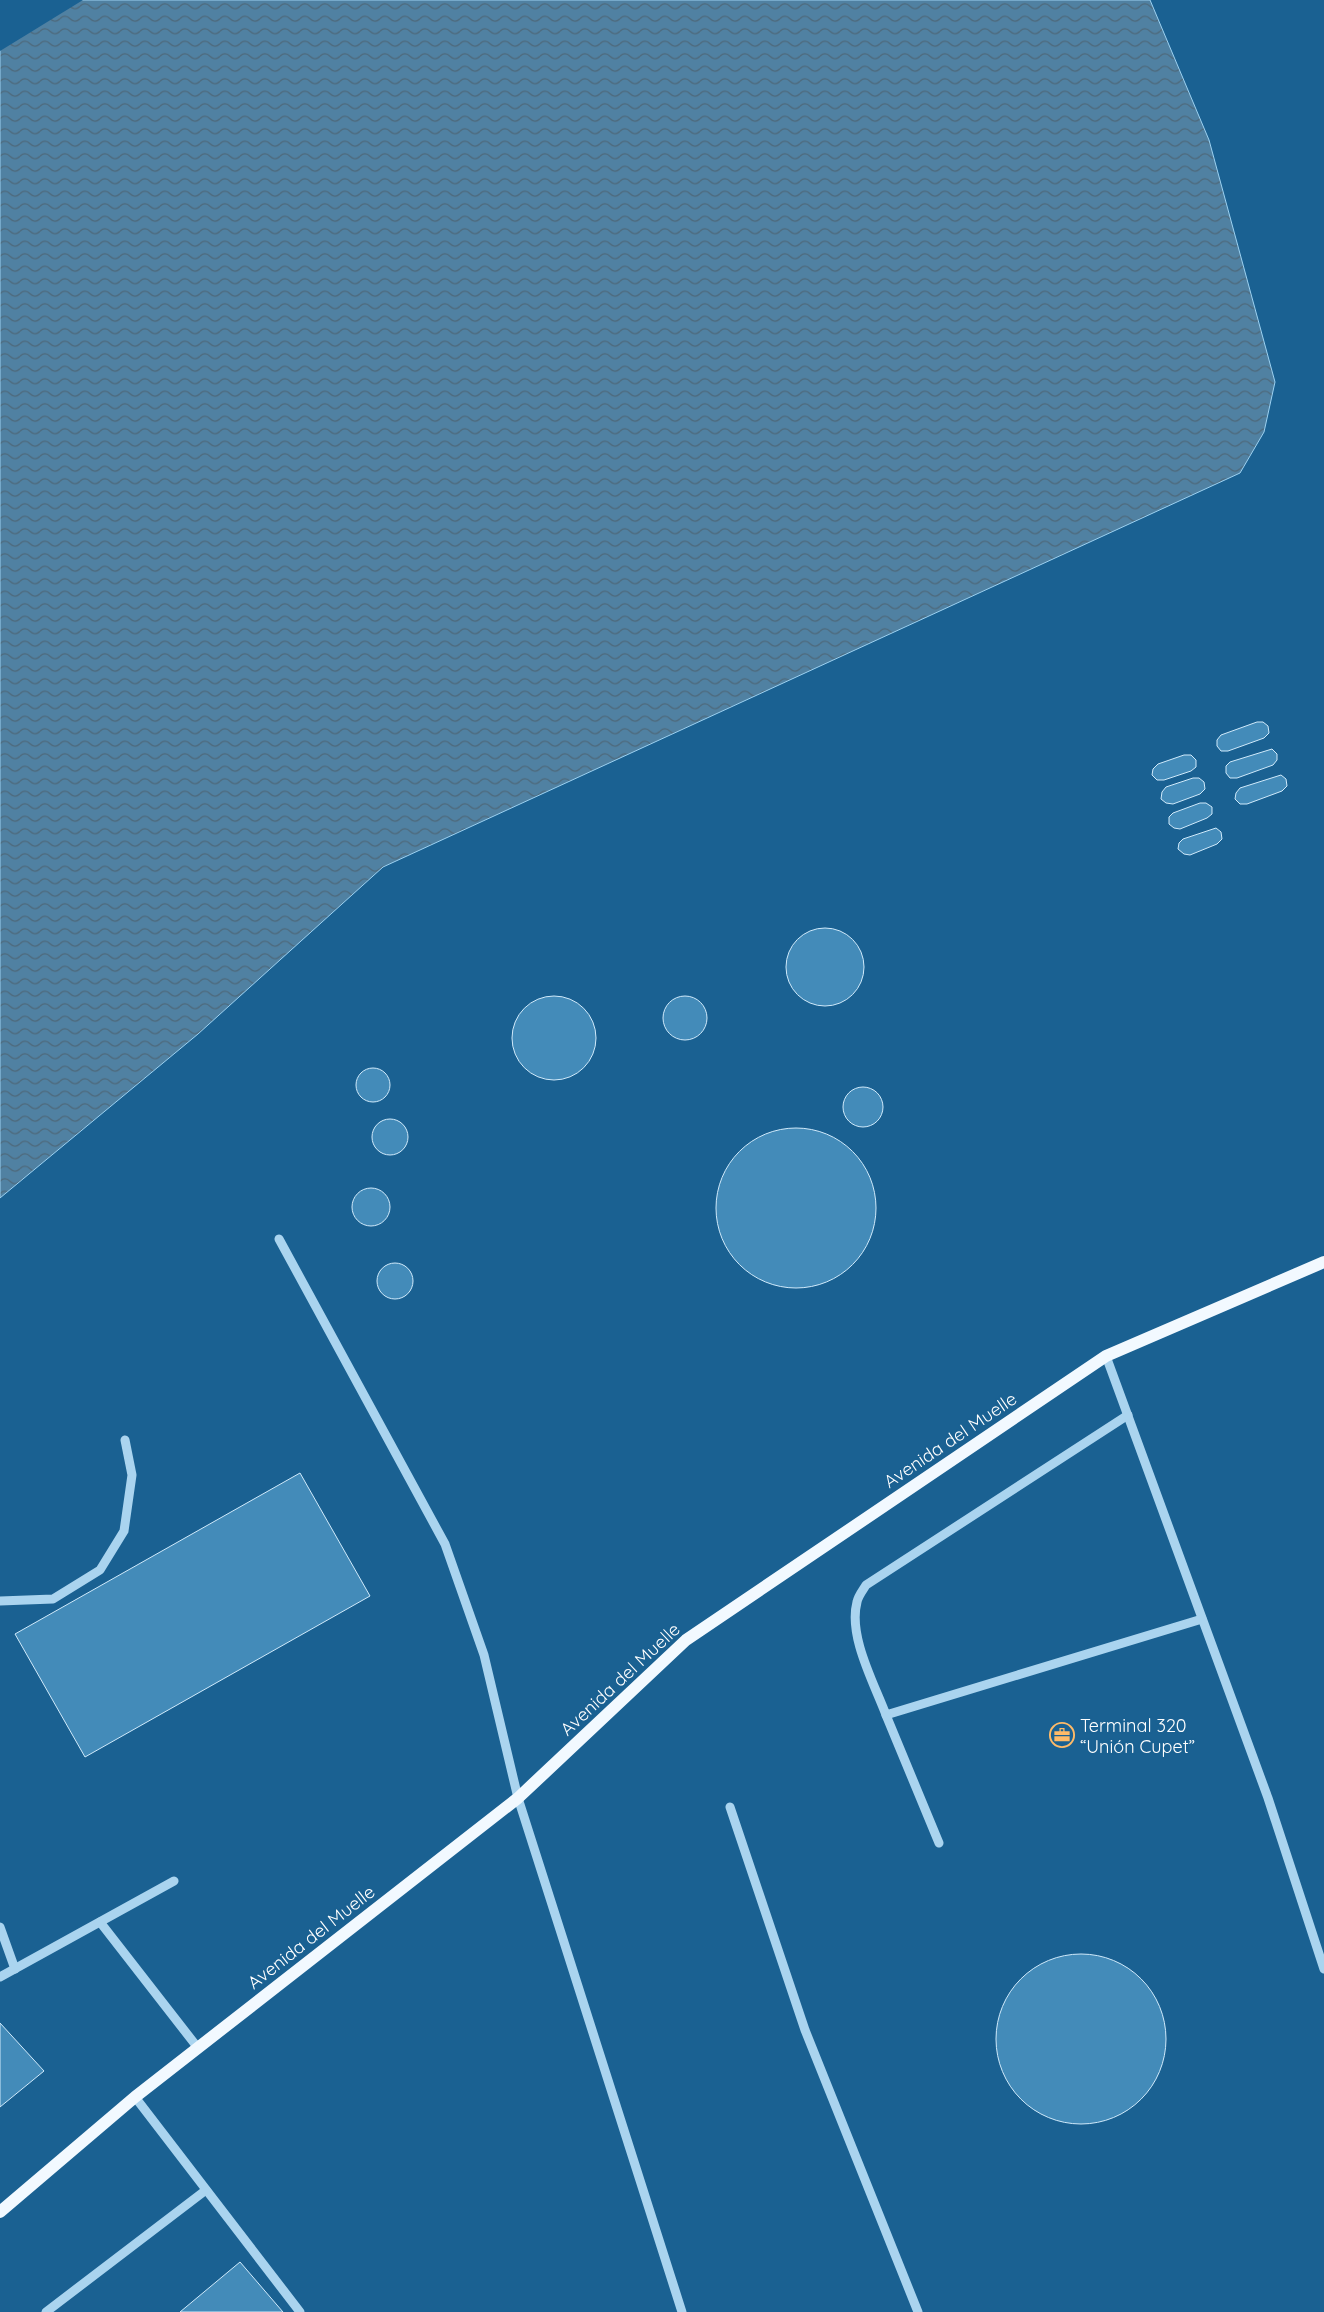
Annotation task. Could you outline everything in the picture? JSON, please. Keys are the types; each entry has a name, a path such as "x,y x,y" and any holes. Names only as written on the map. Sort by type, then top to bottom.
{"main road":[{"name":"Avenida del Muelle","path":"0,2212 135,2097 518,1798 686,1640 1106,1356 1324,1262"}],"lane":[{"path":"279,1239 445,1544 484,1655 518,1798 682,2312"},
{"path":"1106,1356 1268,1798 1324,1969"},
{"path":"939,1843 886,1716 857,1640 854,1623 857,1601 866,1585 1128,1415"},
{"path":"0,1601 53,1599 100,1570 124,1531 132,1475 125,1440"},
{"path":"886,1716 1202,1619"},
{"path":"730,1807 806,2030 918,2312"},
{"path":"0,1977 174,1881"},
{"path":"100,1922 198,2048"},
{"path":"0,1927 15,1969"},
{"path":"135,2097 300,2312"},
{"path":"46,2312 206,2190"}],"water":[{"path":"0,0 1150,0 1209,140 1275,382 1264,432 1240,473 383,867 198,1034 0,1198"}],"pier":[{"path":"0,0 83,0 0,51"}],"building":[{"path":"1257,722 1263,722 1268,726 1269,733 1264,738 1228,751 1221,751 1217,746 1217,740 1221,735"},
{"path":"1272,749 1277,754 1277,760 1273,765 1237,778 1230,778 1226,773 1226,766 1230,762"},
{"path":"1184,755 1191,755 1196,760 1196,767 1191,771 1164,780 1157,780 1152,775 1153,769 1158,764"},
{"path":"1281,775 1286,779 1287,786 1282,791 1247,804 1240,804 1235,799 1236,793 1240,788"},
{"path":"1193,778 1199,778 1204,782 1205,789 1200,794 1173,804 1166,803 1161,799 1162,792 1166,787"},
{"path":"1200,803 1206,803 1212,807 1212,814 1207,818 1180,829 1174,828 1169,824 1169,817 1173,813"},
{"path":"1216,828 1221,832 1222,839 1217,844 1190,855 1184,854 1178,849 1179,843 1183,839"},
{"path":"825,928 840,931 853,939 861,952 864,967 861,982 853,995 840,1003 825,1006 810,1003 797,995 789,982 786,967 789,952 797,939 810,931"},
{"path":"554,996 577,1003 589,1015 596,1038 589,1061 577,1073 554,1080 531,1073 519,1061 512,1038 519,1015 531,1003"},
{"path":"685,996 697,1000 703,1006 707,1018 703,1030 697,1036 685,1040 673,1036 667,1030 663,1018 667,1006 673,1000"},
{"path":"373,1068 380,1069 385,1073 389,1078 389,1092 385,1097 380,1101 373,1102 366,1101 361,1097 357,1092 356,1085 357,1078 361,1073 366,1069"},
{"path":"863,1087 874,1090 880,1096 883,1107 880,1118 874,1124 863,1127 852,1124 846,1118 843,1107 846,1096 852,1090"},
{"path":"390,1119 402,1125 408,1137 402,1149 390,1155 378,1149 372,1137 378,1125"},
{"path":"796,1128 812,1130 833,1138 852,1152 862,1164 872,1185 876,1208 874,1224 866,1245 852,1264 840,1274 819,1284 796,1288 780,1286 759,1278 740,1264 730,1252 720,1231 716,1208 718,1192 726,1171 740,1152 752,1142 773,1132"},
{"path":"371,1188 385,1193 390,1207 385,1221 371,1226 357,1221 352,1207 357,1193"},
{"path":"395,1263 402,1264 408,1268 412,1274 412,1288 408,1294 402,1298 395,1299 388,1298 382,1294 378,1288 377,1281 378,1274 382,1268 388,1264"},
{"path":"300,1473 370,1596 85,1757 15,1634"},
{"path":"1081,1954 1106,1958 1121,1964 1141,1979 1156,1999 1164,2022 1166,2039 1162,2064 1156,2079 1141,2099 1121,2114 1098,2122 1081,2124 1056,2120 1041,2114 1021,2099 1006,2079 998,2056 996,2039 1000,2014 1006,1999 1021,1979 1041,1964 1064,1956"},
{"path":"0,2023 44,2071 0,2107"},
{"path":"240,2262 283,2312 180,2312"}],"place":[{"name":"Terminal 320 “Unión Cupet”","path":"1062,1735"}]}
